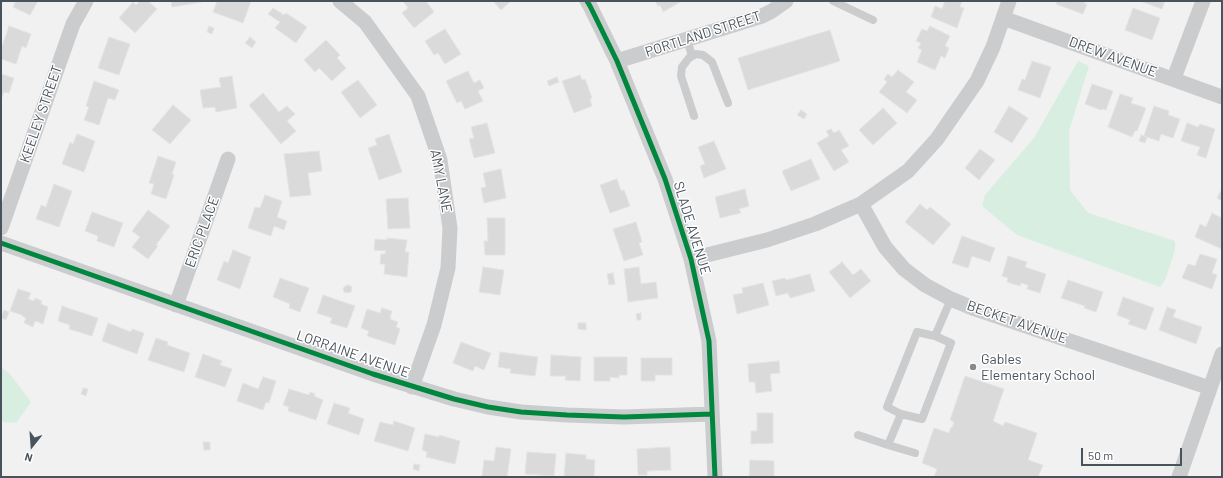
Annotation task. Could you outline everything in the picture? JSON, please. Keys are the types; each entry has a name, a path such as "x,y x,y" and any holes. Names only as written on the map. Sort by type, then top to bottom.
{"street":[{"name":"KEELEY STREET","path":"1,228 73,24 86,1"},
{"name":"AMY LANE","path":"340,1 365,22 418,96 440,160 450,228 448,268 434,325 412,387"},
{"name":"SLADE AVENUE","path":"587,1 617,61 664,179 691,259 709,341 715,477"},
{"name":"PORTLAND STREET","path":"617,61 762,16 786,1"},
{"path":"691,259 774,238 815,224 861,204 908,171 937,139 977,81 993,47 1009,1"},
{"path":"1174,78 1203,1"},
{"name":"DREW AVENUE","path":"1003,18 1174,78 1222,97"},
{"name":"ERIC PLACE","path":"176,305 228,159"},
{"name":"BECKET AVENUE","path":"861,204 885,247 904,269 925,285 951,299 975,309 1210,388"},
{"name":"LORRAINE AVENUE","path":"1,243 412,387 454,399 488,407 521,412 567,415 624,417 712,414"},
{"path":"1179,477 1222,354"}],"lane":[{"path":"833,1 873,20"},
{"path":"687,39 692,56"},
{"path":"694,116 681,76 682,67 689,58 696,54 703,55 712,62 728,103"},
{"path":"935,336 951,299"},
{"path":"917,332 935,336 951,343 922,419 901,414 887,407 917,332"},
{"path":"888,445 901,414"},
{"path":"858,435 915,453"}],"green space":[{"path":"1078,61 1089,66 1069,131 1070,190 1088,213 1175,241 1175,250 1165,280 1160,287 1017,235 982,206 985,195 1034,138"},
{"path":"1,367 10,374 31,402 16,423 1,421"}],"building":[{"path":"16,1 38,1 30,15 13,7"},
{"path":"140,1 148,1 157,9 135,33 119,18 133,2 136,5"},
{"path":"171,1 202,1 202,2 172,7"},
{"path":"217,1 251,1 243,23 213,12"},
{"path":"403,1 426,1 434,12 414,28 402,13 408,8"},
{"path":"493,1 511,1 501,10"},
{"path":"655,1 682,1 663,12 660,5 658,6"},
{"path":"945,1 962,1 960,7 964,8 957,28 931,17 935,6 942,9"},
{"path":"1057,1 1085,1 1084,3 1087,4 1083,14 1056,4"},
{"path":"1140,1 1165,1 1162,9"},
{"path":"273,8 284,15 286,13 307,27 296,43 275,28 280,22 268,14"},
{"path":"1133,8 1160,18 1152,40 1125,30"},
{"path":"9,26 31,34 26,48 22,46 16,64 1,59 1,49"},
{"path":"209,26 214,28 212,34 207,32"},
{"path":"930,26 950,36 945,46 949,48 945,58 941,56 935,70 917,62 922,50 918,48 921,43 916,41 922,29 927,31"},
{"path":"445,29 461,54 445,64 438,53 434,55 425,41"},
{"path":"830,30 840,61 748,90 738,58"},
{"path":"109,37 130,44 119,75 98,68"},
{"path":"250,37 256,42 252,48 245,43"},
{"path":"326,40 340,55 337,58 346,68 332,81 319,68 315,72 304,60"},
{"path":"1032,61 1051,67 1040,98 1018,90 1022,79 1025,80"},
{"path":"898,70 914,82 906,92 917,100 907,113 879,92 887,82 884,79 888,74 892,77"},
{"path":"468,71 474,83 480,80 484,88 478,91 483,101 465,109 461,101 457,103 446,81"},
{"path":"1,74 14,78 9,93 4,92 1,100"},
{"path":"580,75 582,80 585,79 592,98 590,99 592,106 574,113 562,81"},
{"path":"232,76 237,108 216,112 215,107 203,108 200,90 221,87 219,78"},
{"path":"557,77 559,82 549,86 547,81"},
{"path":"358,80 377,105 360,118 341,92"},
{"path":"94,81 119,90 115,100 108,98 99,125 84,120 89,107 86,106"},
{"path":"1092,84 1113,91 1106,110 1101,110 1085,104"},
{"path":"263,93 279,112 287,106 295,114 287,121 296,131 281,144 249,105"},
{"path":"1120,94 1133,98 1131,103 1146,108 1137,131 1135,131 1132,137 1108,127"},
{"path":"173,105 191,120 170,144 152,130"},
{"path":"1009,106 1028,118 1012,143 994,132"},
{"path":"1154,106 1169,111 1168,115 1180,119 1173,138 1161,134 1159,141 1144,136"},
{"path":"883,108 897,123 873,145 859,130"},
{"path":"801,110 807,114 804,119 797,115"},
{"path":"487,123 495,153 474,158 469,139 474,138 471,127"},
{"path":"1187,123 1198,127 1200,124 1215,129 1206,158 1197,155 1200,147 1181,141"},
{"path":"831,129 834,133 839,130 849,146 841,150 849,162 834,171 817,143 829,136 826,131"},
{"path":"77,134 95,141 84,172 62,164 70,142 73,144"},
{"path":"389,134 402,172 379,180 368,148 377,145 375,139"},
{"path":"1141,135 1147,137 1145,143 1139,141"},
{"path":"714,141 726,169 704,178 700,166 705,164 698,147"},
{"path":"980,149 995,160 979,180 965,168"},
{"path":"319,151 322,171 308,173 311,195 290,197 284,154"},
{"path":"158,156 176,162 172,174 174,175 166,199 151,194 154,184 149,183"},
{"path":"811,159 820,179 791,191 782,171"},
{"path":"501,169 506,198 484,203 481,188 486,187 483,173"},
{"path":"617,179 621,191 624,190 630,206 610,213 600,185"},
{"path":"54,184 72,191 59,227 36,219 41,205 46,207"},
{"path":"745,189 749,206 739,209 741,213 720,218 715,197"},
{"path":"1222,189 1222,201 1217,198"},
{"path":"265,195 282,201 277,217 287,221 284,230 274,226 271,236 248,228 255,207 260,208"},
{"path":"408,198 410,228 388,229 386,199"},
{"path":"920,204 927,210 930,207 951,224 933,245 905,222"},
{"path":"148,210 170,226 148,259 132,247 140,237 132,231"},
{"path":"92,212 123,223 114,247 97,241 98,236 85,231"},
{"path":"1212,213 1222,218 1222,249 1195,237 1200,224 1206,227"},
{"path":"487,218 505,218 505,255 485,255 484,241 488,241"},
{"path":"636,222 642,242 639,243 643,255 624,261 613,229"},
{"path":"962,236 995,248 990,262 972,256 968,268 952,263"},
{"path":"387,238 407,240 405,252 409,252 407,277 384,274 385,264 380,264 381,254 385,254 386,251 374,250 375,239 387,240"},
{"path":"233,250 251,257 240,289 217,280 224,261 228,263"},
{"path":"1200,254 1217,259 1212,273 1217,275 1212,289 1182,278 1188,264 1195,266"},
{"path":"1008,256 1027,262 1025,267 1046,274 1040,293 1027,289 1028,285 1021,283 1020,286 1007,282 1008,278 1002,276"},
{"path":"842,262 853,275 861,269 871,281 850,298 829,272"},
{"path":"483,267 504,270 500,295 479,292"},
{"path":"639,267 641,284 656,282 658,298 628,302 624,269"},
{"path":"613,273 615,284 609,285 607,274"},
{"path":"810,274 815,291 790,298 788,293 776,296 772,281 785,278 786,280"},
{"path":"280,278 309,288 300,312 289,308 290,304 273,297"},
{"path":"1068,280 1103,292 1096,312 1084,308 1085,306 1061,298"},
{"path":"763,283 769,305 737,314 733,295 743,293 742,288"},
{"path":"347,285 351,286 352,291 348,293 344,292 343,288"},
{"path":"18,289 31,293 28,299 34,301 35,298 42,301 41,304 48,307 43,324 35,321 33,327 24,323 26,318 22,315 10,311"},
{"path":"323,295 355,306 347,328 330,323 332,318 317,313"},
{"path":"1123,297 1154,308 1146,330 1128,324 1130,320 1117,315"},
{"path":"62,306 98,318 92,336 69,329 70,325 58,321"},
{"path":"1167,307 1176,310 1173,317 1202,327 1196,344 1159,330"},
{"path":"382,308 392,311 390,319 398,322 396,327 400,329 395,345 367,336 369,331 361,328 367,309 380,313"},
{"path":"4,310 9,312 6,320 1,318"},
{"path":"641,313 641,320 637,320 636,314"},
{"path":"108,323 131,332 132,329 144,333 137,354 102,341"},
{"path":"578,323 586,323 586,330 578,329"},
{"path":"156,338 168,342 167,345 190,353 184,372 148,360"},
{"path":"461,342 491,353 484,370 475,366 473,371 453,363"},
{"path":"500,352 538,357 535,376 510,373 511,369 498,367"},
{"path":"203,354 222,361 220,365 232,369 225,387 195,377"},
{"path":"551,355 581,357 580,381 565,380 566,376 550,376"},
{"path":"594,357 627,357 627,375 619,375 619,378 610,377 610,381 594,381"},
{"path":"641,358 672,358 672,375 655,375 655,381 641,381"},
{"path":"779,361 780,373 770,374 772,391 756,393 755,382 749,382 748,364"},
{"path":"965,376 1004,389 993,421 1003,426 1005,422 1037,433 1028,460 1043,465 1038,477 934,477 937,469 922,463 934,428 949,433 951,427 952,428 954,422 950,420"},
{"path":"263,377 276,381 269,403 266,402 263,410 237,401 243,383 258,389"},
{"path":"83,388 88,389 86,396 81,394"},
{"path":"289,389 309,395 310,392 315,394 314,396 323,400 316,420 288,411 289,407 283,405"},
{"path":"334,403 350,408 348,413 364,419 359,435 327,424"},
{"path":"757,413 773,413 773,443 751,444 751,431 757,431"},
{"path":"394,421 415,428 408,451 374,441 380,422 393,425"},
{"path":"425,434 439,437 439,435 460,441 455,464 426,457 427,452 422,450"},
{"path":"203,442 210,442 210,450 204,450"},
{"path":"496,447 511,449 507,477 482,477 484,460 494,461"},
{"path":"670,447 671,470 647,471 647,475 638,475 637,449"},
{"path":"527,452 556,454 554,476 525,474"},
{"path":"566,453 586,455 586,459 595,460 594,477 564,477"},
{"path":"750,460 774,461 774,477 749,477"},
{"path":"414,464 420,465 419,471 413,469"}],"cycle path":[{"path":"587,1 617,61 665,179 691,259 709,341 715,477"},
{"path":"1,243 373,374 454,399 488,407 521,412 567,415 624,417 712,414"}],"place":[{"name":"Gables Elementary School","path":"973,367"}]}
